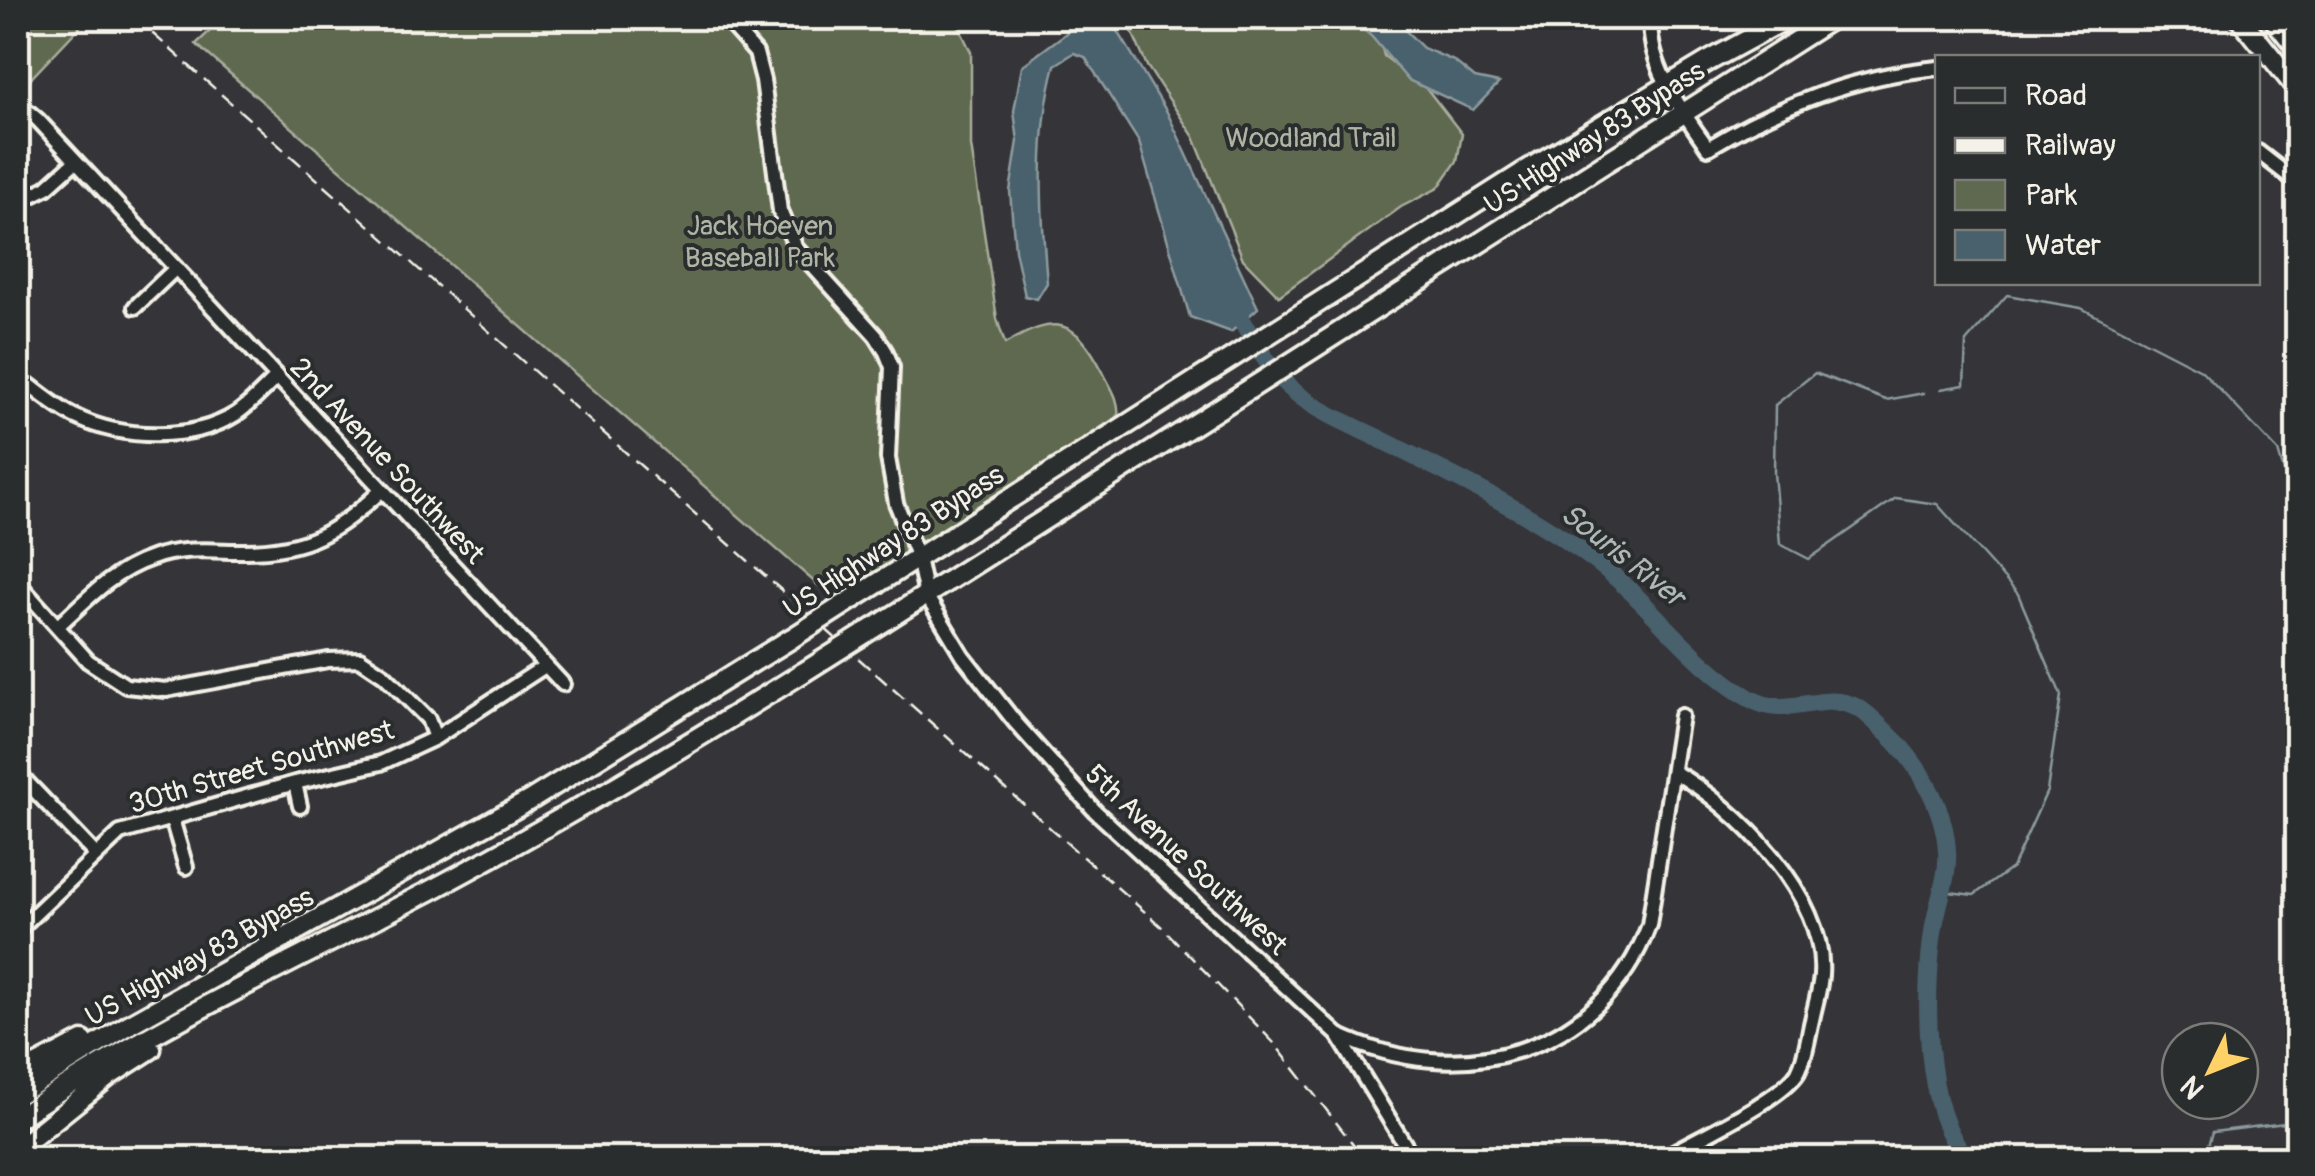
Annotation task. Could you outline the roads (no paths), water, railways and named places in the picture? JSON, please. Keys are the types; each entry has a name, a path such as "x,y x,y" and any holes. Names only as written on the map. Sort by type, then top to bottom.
{"highway":[{"name":"US Highway 83 Bypass","path":"18,1094 130,1024 482,828 792,638 1522,173 1788,18"},
{"name":"US Highway 83 Bypass","path":"18,1118 102,1064 443,883 692,744 1832,18"},
{"path":"2240,18 2298,90"},
{"path":"2273,18 2298,48"},
{"path":"2293,18 2298,24"},
{"path":"18,1149 109,1076 216,1002"},
{"path":"18,1075 109,1027 130,1024"}],"street":[{"path":"725,18 756,53 780,211 796,248 876,336 892,367 890,476 896,503 918,558 926,595"},
{"path":"1650,18 1649,34 1656,58 1708,148 1758,119 1814,95 1860,80 1935,68"},
{"name":"2nd Avenue Southwest","path":"18,104 38,120 563,684"},
{"path":"2260,154 2298,183"},
{"path":"18,202 46,188 76,161"},
{"path":"134,306 176,268"},
{"path":"18,377 71,415 96,426 152,434 188,430 235,414 277,377"},
{"path":"58,626 95,590 124,569 155,556 195,549 286,549 332,532 382,490"},
{"path":"18,584 88,661 126,686 166,690 328,660 360,659 384,674 428,719 435,738"},
{"name":"5th Avenue Southwest","path":"926,595 985,687 1095,811 1338,1035 1413,1158"},
{"name":"30th Street Southwest","path":"18,930 120,833 381,763 435,738 545,666"},
{"path":"1338,1035 1367,1049 1429,1063 1497,1056 1532,1046 1586,1015 1625,974 1640,950 1649,924 1681,716"},
{"path":"1663,1158 1786,1084 1798,1072 1821,974 1819,950 1808,914 1776,862 1728,810 1674,772"},
{"path":"18,773 96,855"},
{"path":"295,784 300,806"},
{"path":"172,819 186,867"}],"water":[{"path":"1110,18 1167,112 1258,308 1231,332 1190,317 1139,142 1085,57 1074,53 1055,65 1045,118 1042,201 1047,283 1037,299 1025,296 1015,250 1010,191 1018,141 1014,111 1022,66 1073,28 1070,19"},
{"path":"1350,18 1393,18 1423,48 1454,61 1475,78 1499,83 1473,110 1408,80 1371,36"}],"waterway":[{"path":"1941,389 1964,385 1966,342 2007,295 2081,308 2201,370 2278,451 2298,520"},
{"name":"Souris River","path":"1234,304 1265,359 1299,395 1494,497 1572,544 1635,595 1709,668 1749,698 1778,707 1844,703 1865,713 1898,745 1928,787 1945,835 1946,869 1931,952 1930,1048 1941,1111 1967,1158"},
{"path":"1924,393 1886,400 1815,373 1775,405 1774,473 1780,544 1809,559 1896,498 1937,504 2018,594 2061,695 2047,791 2012,868 1974,895 1941,891"},
{"path":"2205,1158 2213,1132 2285,1123 2298,1135"}],"railway":[{"path":"135,18 1163,928 1274,1043 1364,1158"}],"park label":[{"name":"Woodland Trail","path":"1311,137"},
{"name":"Jack Hoeven Baseball Park","path":"760,241"}]}
